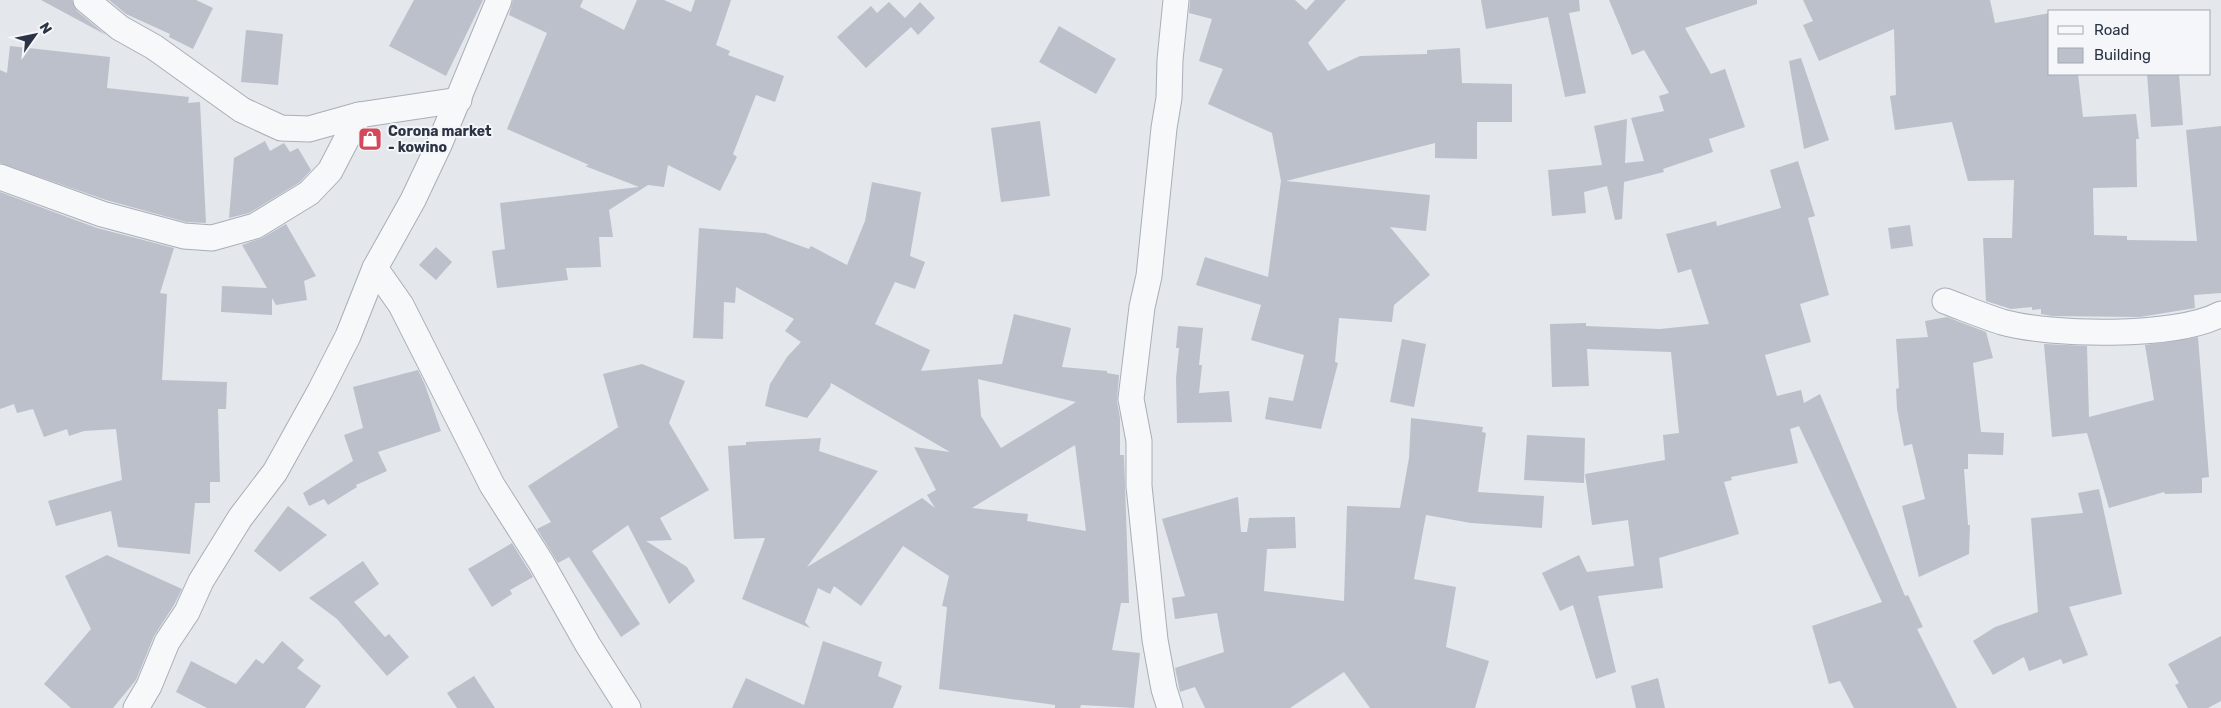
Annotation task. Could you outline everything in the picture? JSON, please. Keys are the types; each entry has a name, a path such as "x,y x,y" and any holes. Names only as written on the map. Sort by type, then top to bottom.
{"street":[{"path":"86,0 120,28 154,47 242,110 281,128 309,129 358,115 459,100"},
{"path":"136,708 149,686 167,642 187,612 201,581 240,518 275,472 320,391 348,336 375,268 413,200 459,100 498,0"},
{"path":"1170,708 1164,689 1155,640 1139,486 1139,441 1132,399 1142,307 1149,276 1164,128 1169,98 1170,60 1176,0"},
{"path":"0,177 102,214 184,236 212,238 255,226 309,193 330,171 358,115"},
{"path":"375,268 401,305 492,485 541,562 588,644 628,708"},
{"path":"1945,301 2004,322 2076,333 2148,331 2198,322 2221,314"}],"building":[{"path":"41,0 72,0 77,11 106,35"},
{"path":"109,0 196,0 213,8 193,49 169,37 170,34 126,14"},
{"path":"414,0 483,0 446,76 389,46"},
{"path":"513,0 583,0 580,7 624,30 637,0 664,0 691,12 695,0 731,0 716,45 730,51 728,55 784,76 775,102 756,95 733,154 737,157 720,191 668,165 664,187 648,185 609,210 613,237 599,237 601,267 566,268 568,280 497,288 492,251 505,249 500,203 639,187 585,166 589,165 507,129 547,33 509,15"},
{"path":"1190,0 1295,0 1306,10 1315,0 1346,0 1308,43 1328,71 1360,56 1427,54 1427,50 1460,48 1462,83 1512,84 1512,122 1477,122 1477,159 1435,158 1435,143 1286,181 1430,195 1426,231 1390,227 1430,275 1394,305 1392,322 1339,318 1335,362 1338,363 1321,429 1265,419 1269,397 1293,401 1304,355 1251,340 1261,305 1196,285 1205,257 1268,277 1281,181 1272,133 1208,104 1223,69 1199,61 1212,19 1189,13"},
{"path":"1481,0 1579,0 1580,11 1569,13 1586,93 1565,97 1548,17 1486,29"},
{"path":"1609,0 1757,0 1757,4 1685,28 1711,74 1725,69 1745,127 1709,139 1713,152 1663,169 1664,172 1624,182 1622,219 1615,220 1607,186 1584,192 1586,213 1552,216 1548,170 1602,165 1594,126 1627,119 1625,163 1644,161 1631,118 1664,111 1659,96 1669,93 1644,50 1632,55"},
{"path":"1803,0 1990,0 1995,23 2048,13 2048,75 2078,75 2083,117 2136,114 2139,139 2136,139 2137,187 2093,188 2094,235 2127,236 2127,240 2197,241 2186,130 2221,126 2221,293 2194,295 2195,308 2140,317 2052,316 2041,314 2041,309 2032,310 2032,307 2011,309 1986,301 1983,238 2012,238 2014,180 1968,181 1952,122 1895,130 1890,96 1896,95 1894,29 1819,61 1803,25 1813,21"},
{"path":"889,2 905,18 920,2 935,18 918,35 911,27 866,68 837,37 871,6 877,13"},
{"path":"1059,26 1116,59 1096,94 1039,62"},
{"path":"246,30 283,34 278,85 241,82"},
{"path":"10,46 110,57 107,88 189,97 188,103 200,102 206,223 186,222 106,200 0,163 0,70 7,73"},
{"path":"1801,58 1829,140 1804,149 1789,61"},
{"path":"2147,75 2179,75 2183,125 2151,127"},
{"path":"1040,121 1050,196 1001,202 991,128"},
{"path":"265,141 270,151 284,143 290,152 298,148 311,170 300,182 249,213 229,218 234,158"},
{"path":"1798,161 1815,216 1808,218 1829,295 1800,304 1811,342 1765,355 1777,396 1801,390 1804,403 1820,394 1905,596 1908,595 1923,627 1917,629 1957,708 1854,708 1840,681 1829,684 1812,626 1882,602 1799,426 1790,429 1798,463 1731,477 1732,480 1724,482 1739,534 1659,558 1663,588 1598,596 1616,672 1596,679 1573,605 1560,611 1542,573 1579,555 1587,572 1634,566 1628,520 1592,525 1585,474 1665,460 1663,435 1679,433 1671,352 1587,349 1589,386 1552,387 1550,324 1586,323 1586,326 1660,329 1709,324 1691,269 1678,273 1666,234 1716,221 1717,226 1781,208 1770,170"},
{"path":"872,182 921,192 910,256 925,262 915,289 895,282 875,324 930,350 921,371 1002,364 1014,314 1071,328 1062,367 1107,371 1107,373 1119,375 1117,401 1120,418 1120,455 1124,455 1129,603 1121,603 1112,650 1140,653 1134,708 1081,705 1080,708 1055,708 1055,705 939,689 947,607 942,606 949,576 903,546 861,606 834,586 830,594 818,588 805,622 810,628 742,599 765,538 734,539 728,446 746,445 746,442 821,438 819,451 878,471 807,567 922,498 935,508 927,495 936,490 914,447 950,452 831,383 807,418 765,406 770,384 787,357 801,342 785,331 794,319 736,287 735,303 724,302 723,339 693,338 699,228 765,233 809,249 811,246 847,265 865,221","holes":["978,379 1076,402 1001,448 981,416","1075,445 1086,531 1027,521 1028,514 972,508"]},
{"path":"0,192 97,228 174,248 160,293 167,294 162,380 227,382 226,409 218,409 220,482 210,482 210,503 195,503 190,554 118,547 111,511 56,526 48,501 122,480 116,429 84,431 69,436 67,429 44,437 33,409 17,413 14,404 0,409"},
{"path":"286,224 316,276 304,281 307,300 276,305 272,298 272,315 221,312 222,286 267,288 242,245 262,238"},
{"path":"1910,225 1913,246 1891,249 1888,228"},
{"path":"436,247 452,262 436,280 419,265"},
{"path":"1947,317 1986,332 1993,358 1973,363 1981,432 2004,433 2003,455 1968,454 1968,469 1964,469 1968,525 1970,525 1969,554 1919,577 1902,506 1925,499 1912,444 1904,446 1897,409 1896,389 1899,388 1896,339 1928,337 1925,321"},
{"path":"1178,326 1203,328 1199,365 1202,365 1199,393 1229,391 1232,422 1177,423 1176,378 1179,348 1176,348"},
{"path":"2198,337 2209,477 2202,478 2202,493 2165,494 2164,492 2109,508 2087,433 2052,437 2044,344 2087,346 2089,417 2154,400 2145,345"},
{"path":"1402,339 1426,344 1414,407 1390,402"},
{"path":"642,364 685,381 669,423 709,490 660,518 672,540 646,541 687,567 695,581 669,604 628,525 592,551 640,624 621,637 569,557 558,563 537,529 551,522 528,486 620,426 618,427 603,374"},
{"path":"418,370 441,431 378,452 387,471 356,485 357,487 328,505 324,499 309,506 303,493 353,461 344,435 363,428 353,387"},
{"path":"1411,418 1483,427 1482,432 1486,433 1478,492 1544,496 1542,528 1471,523 1426,515 1414,579 1456,587 1446,647 1489,661 1475,708 1370,708 1344,672 1290,708 1205,708 1195,687 1180,692 1175,668 1224,652 1217,613 1175,619 1172,598 1185,596 1162,519 1238,497 1241,532 1247,532 1249,518 1295,517 1296,548 1267,549 1264,591 1344,601 1347,506 1400,508 1409,458"},
{"path":"1527,435 1585,438 1584,483 1524,480"},
{"path":"2099,489 2122,594 2069,607 2088,655 2063,664 2061,659 2029,671 2024,657 1993,675 1973,641 1995,627 2038,612 2031,518 2083,513 2078,493"},
{"path":"288,506 327,535 280,572 254,551"},
{"path":"512,543 533,577 510,590 512,594 492,607 468,569"},
{"path":"107,555 182,589 154,636 136,680 113,708 71,708 44,684 91,629 65,576"},
{"path":"363,561 379,584 354,602 385,637 389,634 409,657 387,676 337,619 309,598"},
{"path":"2221,636 2221,701 2208,708 2188,708 2175,685 2179,683 2168,664"},
{"path":"282,641 304,660 297,668 321,686 305,708 207,708 176,692 191,661 236,684 256,659 263,664"},
{"path":"823,641 882,662 878,676 902,686 893,708 732,708 746,678 804,705"},
{"path":"474,676 495,708 457,708 447,693"},
{"path":"1658,678 1665,708 1636,708 1631,686"}],"place":[{"name":"Corona market - kowino","path":"370,139"}]}
